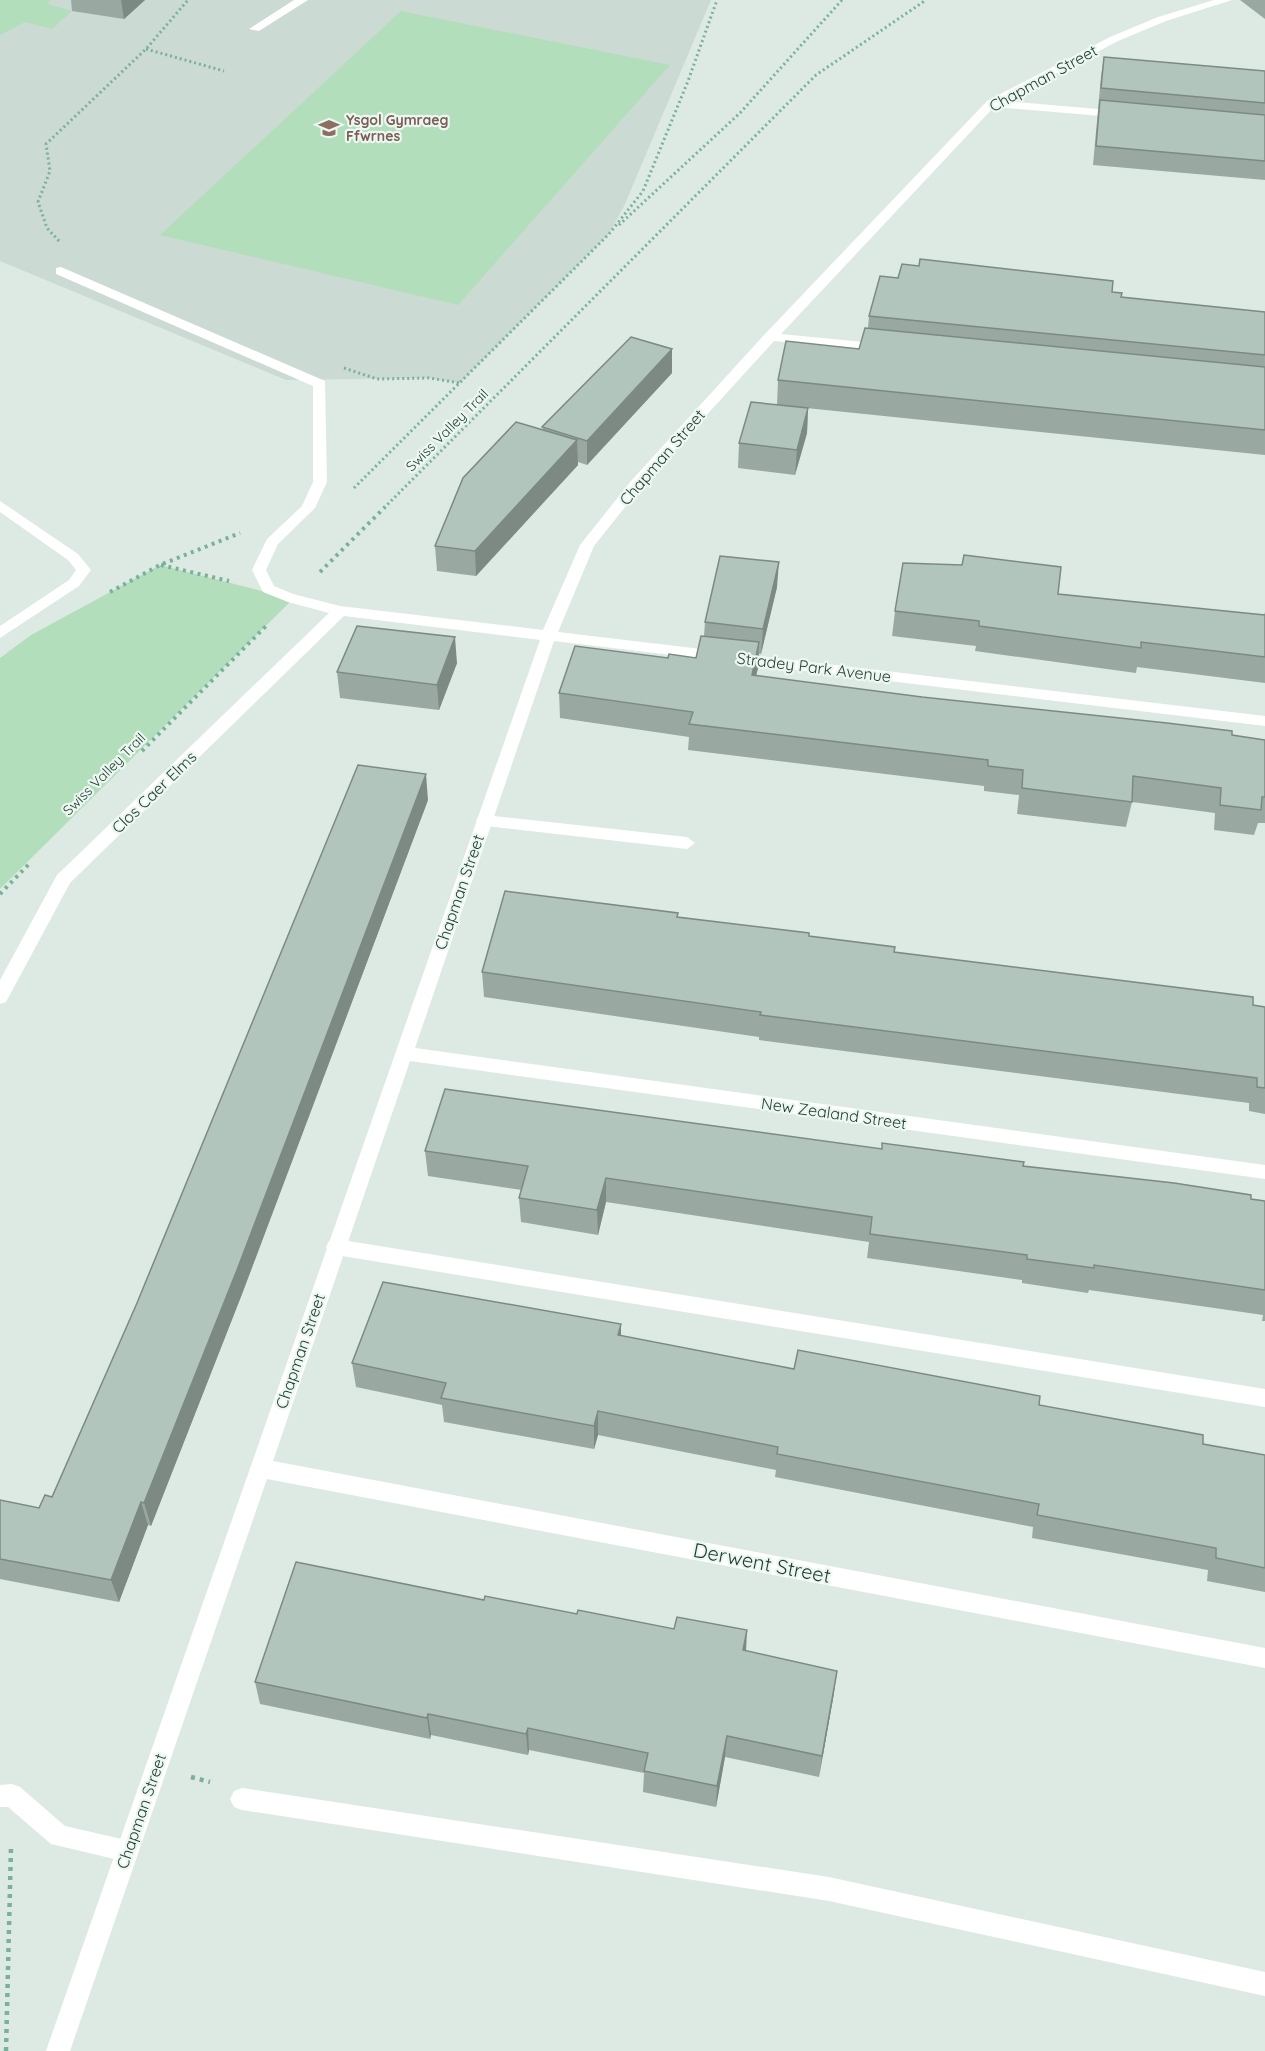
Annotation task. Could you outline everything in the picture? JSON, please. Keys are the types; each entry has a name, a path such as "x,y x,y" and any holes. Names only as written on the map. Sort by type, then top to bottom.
{"street":[{"path":"255,29 302,0"},
{"name":"Chapman Street","path":"58,2051 484,820 549,635 587,545 636,484 770,337 991,103 1114,39 1162,20 1226,0"},
{"path":"991,103 1134,116"},
{"path":"61,271 320,384 320,482 308,508 272,542 259,570 268,589"},
{"path":"770,337 900,350"},
{"path":"0,633 74,583 84,570 73,557 3,511"},
{"name":"Stradey Park Avenue","path":"268,589 293,599 340,611 1265,721"},
{"name":"Clos Caer Elms","path":"0,997 63,879 340,611"},
{"path":"484,820 687,843"},
{"name":"New Zealand Street","path":"404,1053 1265,1172"},
{"path":"336,1247 1265,1398"},
{"name":"Derwent Street","path":"260,1468 1265,1658"},
{"path":"6,1796 58,1836 128,1850"},
{"path":"242,1799 829,1889 1265,1984"}],"path":[{"path":"63,246 47,228 38,202 50,171 46,144 146,49 188,0"},
{"path":"609,234 643,190 688,81 717,0"},
{"path":"315,494 352,490 609,234 740,113 842,0"},
{"name":"Swiss Valley Trail","path":"134,759 816,75 926,0"},
{"path":"146,49 224,71"},
{"path":"338,366 377,379 429,378 460,383"},
{"path":"243,532 160,565 268,589"},
{"path":"0,894 33,860"},
{"path":"6,1796 6,2051"}],"shaded area":[{"name":"Ysgol Gymraeg Ffwrnes","path":"0,0 711,0 625,204 609,234 460,383 429,378 286,380 0,261"}],"green space":[{"path":"0,0 51,0 47,4 72,11 52,29 25,22 0,35"},
{"path":"401,11 670,65 458,305 160,235"},
{"path":"160,565 293,599 0,889 0,658 31,635"}],"building":[{"path":"1104,57 1265,71 1265,103 1101,88"},
{"path":"1100,100 1265,115 1265,161 1096,146"},
{"path":"920,259 1113,281 1112,292 1122,293 1121,297 1265,312 1265,355 869,316 880,276 898,278 902,264 919,266"},
{"path":"865,328 1265,367 1265,430 778,380 786,341 859,349"},
{"path":"631,337 672,349 587,441 542,427"},
{"path":"751,402 808,408 797,450 739,443"},
{"path":"516,422 577,440 475,551 435,546 463,478"},
{"path":"964,555 1061,567 1058,594 1265,615 1265,657 1141,642 1141,648 979,626 979,621 895,611 903,563 962,565"},
{"path":"720,556 779,562 763,629 705,622"},
{"path":"357,626 455,637 437,685 337,672"},
{"path":"701,636 759,642 752,675 922,697 1232,731 1232,735 1265,740 1265,797 1262,797 1261,810 1220,805 1221,788 1133,776 1132,802 1022,788 1023,770 988,766 988,760 689,724 693,712 559,693 575,646 668,658 669,654 696,658"},
{"path":"358,765 426,774 237,1270 111,1580 0,1559 0,1500 39,1508 45,1495 52,1497 137,1303"},
{"path":"505,891 678,913 677,917 809,933 809,936 895,947 894,952 1253,997 1253,1005 1265,1007 1265,1088 1257,1087 1257,1078 760,1015 761,1012 482,972"},
{"path":"445,1089 882,1149 882,1143 1024,1162 1023,1166 1174,1183 1251,1195 1251,1199 1265,1201 1265,1290 1094,1265 1094,1268 1027,1259 1027,1255 870,1234 872,1217 606,1178 597,1210 519,1198 528,1166 425,1151"},
{"path":"383,1282 621,1324 618,1335 794,1369 798,1350 1040,1396 1039,1405 1203,1435 1203,1444 1265,1455 1265,1568 1216,1558 1216,1548 1037,1515 1039,1504 777,1454 778,1447 598,1411 594,1426 441,1398 446,1383 352,1363"},
{"path":"296,1562 484,1600 485,1596 577,1614 578,1610 674,1629 677,1617 747,1630 743,1650 837,1671 822,1756 727,1736 717,1786 644,1771 648,1753 528,1728 526,1734 428,1714 427,1718 255,1682"}],"place":[{"name":"Ysgol Gymraeg Ffwrnes","path":"329,128"}]}
